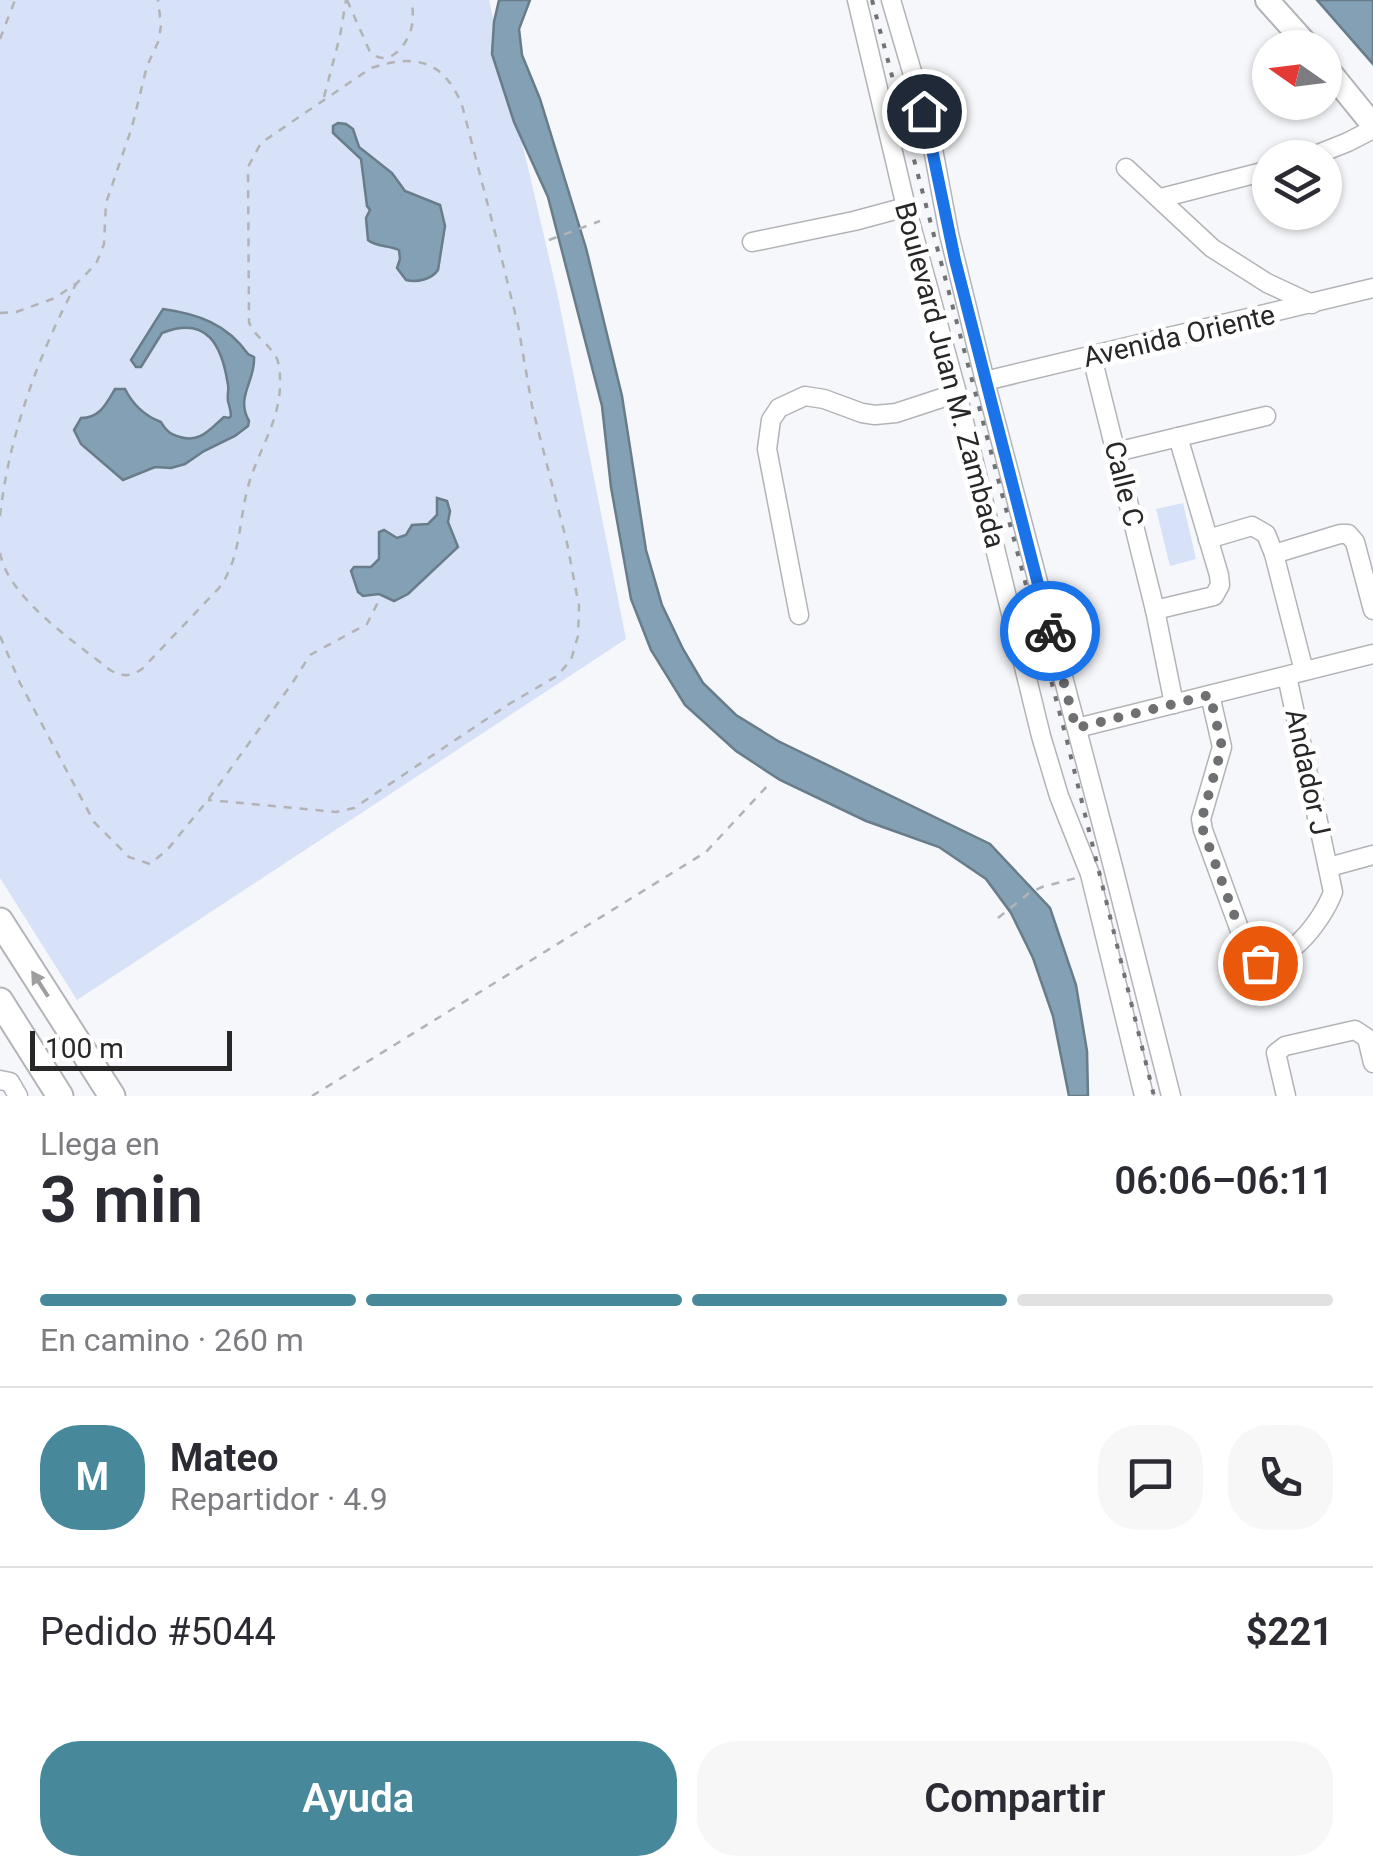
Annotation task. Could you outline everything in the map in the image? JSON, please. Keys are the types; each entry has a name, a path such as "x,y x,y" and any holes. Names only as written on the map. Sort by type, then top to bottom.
{"highway":[{"path":"0,921 112,1096"},
{"path":"0,1000 51,1093"}],"main road":[{"path":"1267,0 1294,30"},
{"path":"1342,88 1373,127"}],"street":[{"name":"Boulevard Juan M. Zambada","path":"857,0 1041,736 1059,796 1090,874 1144,1096"},
{"name":"Boulevard Juan M. Zambada","path":"891,0 930,133 949,234 985,381 1171,1096"},
{"path":"1342,144 1373,127"},
{"path":"1126,168 1184,224 1239,267 1312,304"},
{"path":"1160,198 1252,175"},
{"path":"752,242 906,206"},
{"name":"Avenida Oriente","path":"985,381 1373,288"},
{"name":"Calle C","path":"1092,357 1155,610 1174,704"},
{"path":"799,615 766,449 771,420 779,408 804,396 875,415 896,413 957,394"},
{"path":"1116,452 1266,416"},
{"path":"1155,610 1211,598 1218,592 1218,575 1178,437"},
{"path":"1208,539 1252,526 1266,534 1274,554 1348,534 1355,542 1373,610"},
{"name":"Andador J","path":"1274,554 1329,868"},
{"path":"1076,728 1373,654"},
{"path":"1210,695 1222,747 1202,818 1203,830 1250,958 1266,962 1294,948 1328,906 1333,892 1329,868 1373,855"},
{"path":"1286,1096 1276,1060 1276,1053 1285,1046 1356,1030 1367,1038 1373,1063"},
{"path":"0,1080 10,1082 18,1096"}],"path":[{"path":"0,39 14,0"},
{"path":"0,313 16,312 55,298 96,264 104,244 106,203 159,40 158,0"},
{"path":"208,800 336,812 354,808 557,676 576,648 579,606 567,544 532,406 514,307 462,105 440,70 412,62 383,62 374,57 347,0"},
{"path":"323,99 347,0"},
{"path":"0,553 2,572 35,607 110,670 124,676 142,669 227,578 251,477 275,422 280,391 278,360 252,331 249,322 248,167 261,143 393,55 409,35 412,0"},
{"path":"548,240 600,221"},
{"path":"0,516 8,462 39,363 77,283"},
{"path":"0,636 20,683 94,822 130,858 150,864 208,800 310,654 366,624 379,600"},
{"path":"312,1096 706,852 770,783"},
{"path":"998,918 1036,889 1090,874"}],"shaded area":[{"path":"0,0 489,0 557,292 626,639 77,1000 0,878"},
{"path":"499,0 530,0 519,29 522,55 540,99 586,248 622,396 646,550 662,605 683,649 703,683 736,715 778,741 990,844 1050,908 1076,985 1087,1051 1088,1096 1069,1096 1053,1016 1033,958 1011,913 986,879 939,847 866,821 780,780 736,751 685,705 651,650 631,599 611,487 602,406 548,197 514,122 492,54"},
{"path":"1317,0 1373,0 1373,64"},
{"path":"338,123 353,129 359,147 392,173 405,191 440,205 445,226 438,270 432,276 406,280 397,268 399,250 368,240 366,218 370,210 361,159 333,133 333,126"},
{"path":"163,309 211,322 254,357 244,404 248,426 185,464 155,467 123,480 81,444 74,430 81,418 102,409 115,389 125,389 140,409 180,437 199,437 224,417 231,416 221,357 210,337 201,331 178,328 162,333 141,367 131,360"},
{"path":"437,498 447,501 448,522 458,547 408,594 394,601 379,594 363,596 351,571 354,567 371,567 379,559 379,532 384,530 397,538 406,535 412,525 428,524 437,515"},
{"path":"1183,503 1196,559 1170,566 1156,509"}],"railway":[{"path":"872,0 1067,741 1154,1096"}],"way so far":[{"path":"1050,631 1076,728 1210,695 1222,747 1202,818 1203,830 1250,958 1260,963"}],"route":[{"path":"924,111 955,260 1050,631"}]}
